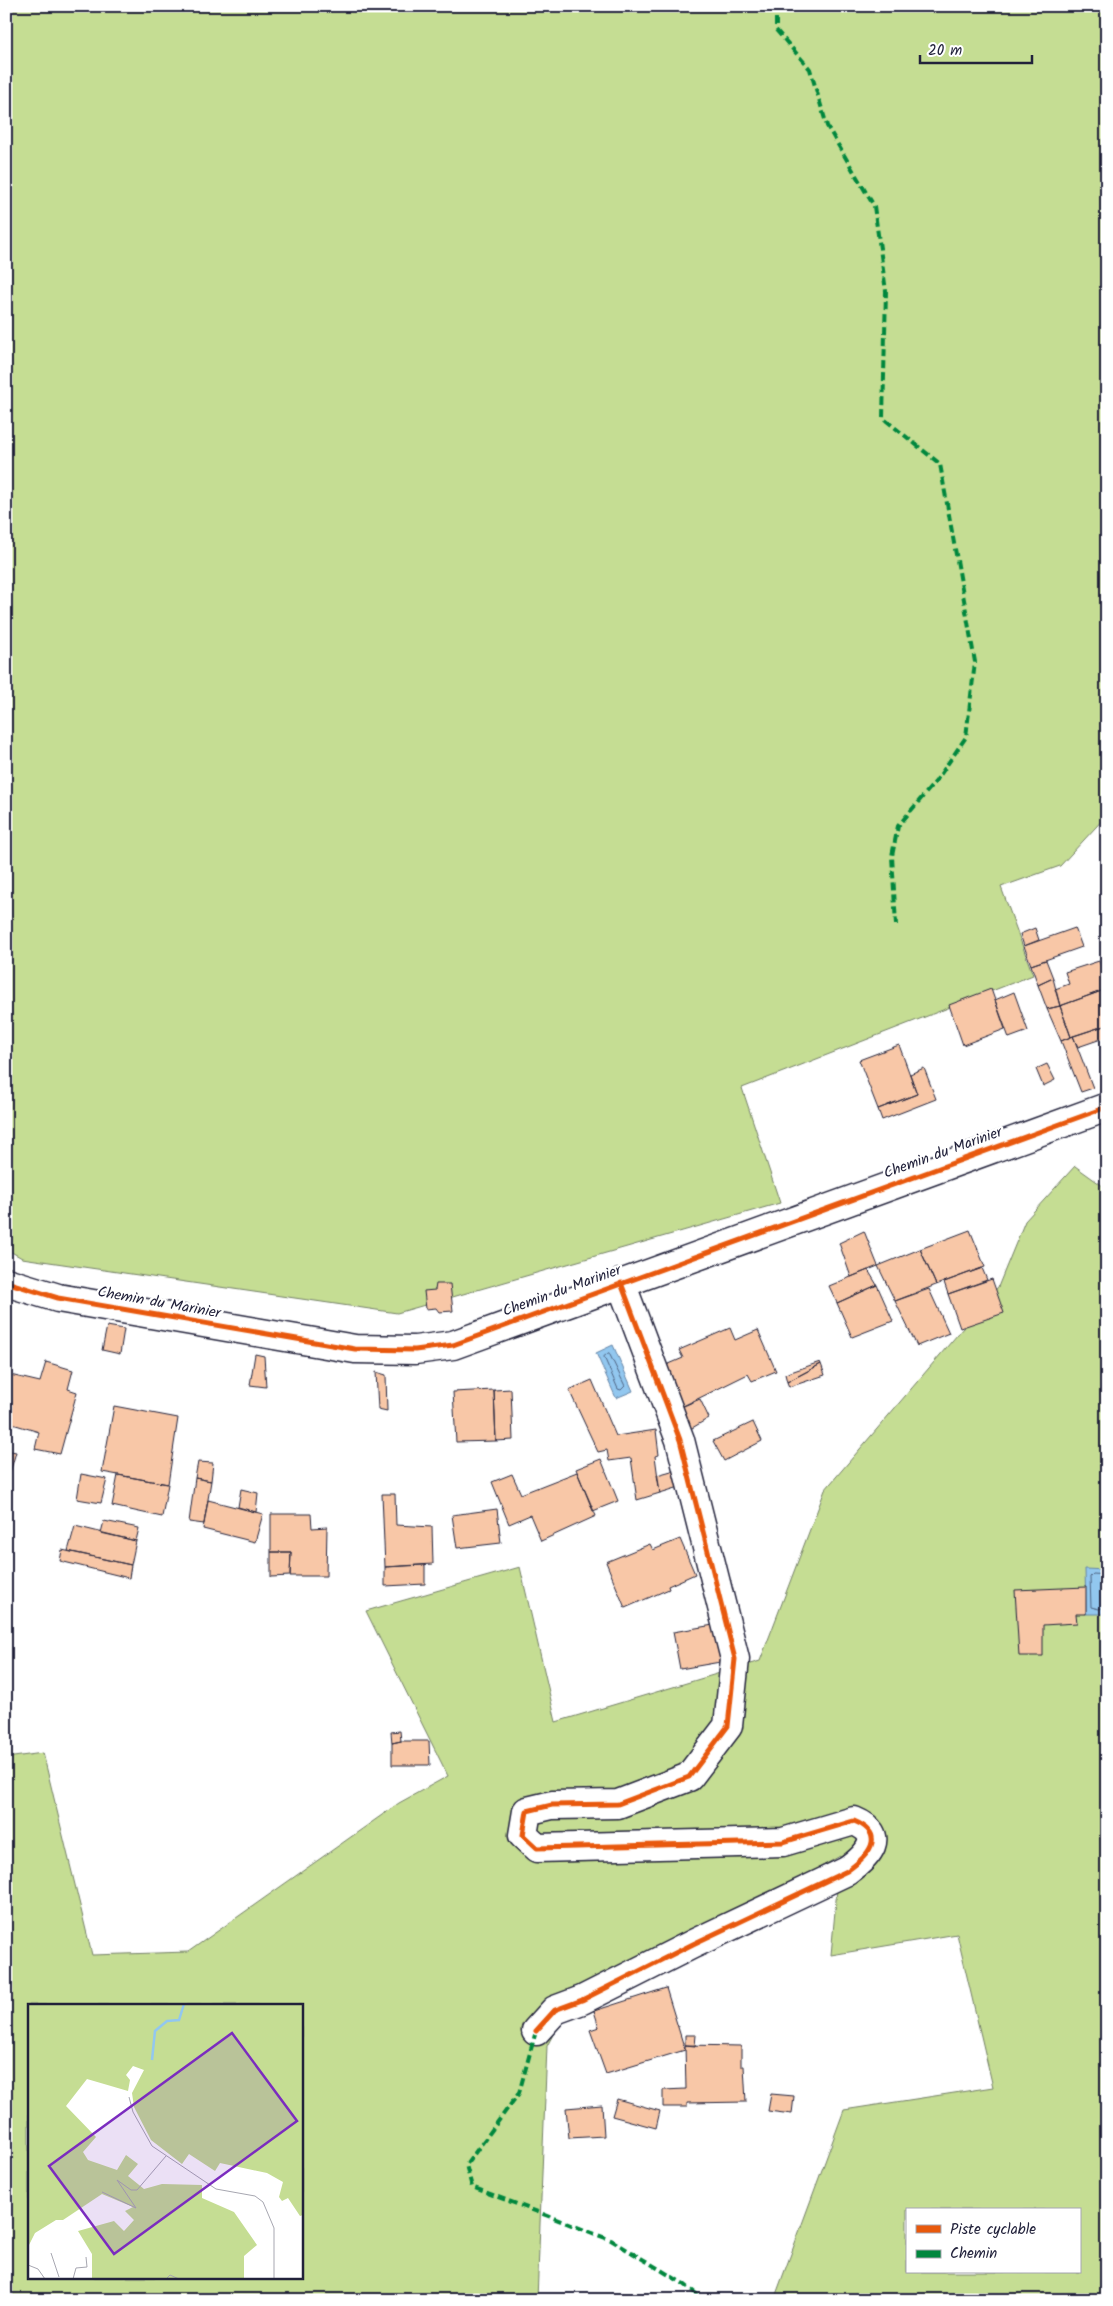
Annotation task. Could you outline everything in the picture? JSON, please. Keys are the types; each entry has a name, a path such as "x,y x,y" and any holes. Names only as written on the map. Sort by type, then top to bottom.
{"street":[{"name":"Chemin du Marinier","path":"6,1282 58,1298 355,1349 415,1350 453,1345 1107,1107"},
{"path":"536,2031 556,2010 582,2000 693,1944 847,1871 860,1861 872,1845 872,1834 865,1826 854,1821 783,1842 537,1848 523,1835 527,1811 552,1805 618,1804 690,1777 728,1726 735,1659 680,1440 621,1283"}],"green space":[{"path":"6,6 1107,6 1107,815 1060,866 1001,887 1033,975 742,1088 780,1203 397,1313 22,1258 6,1249"},
{"path":"1075,1166 1107,1189 1107,2300 774,2300 844,2110 993,2087 957,1934 831,1955 840,1856 710,1931 574,1995 547,2046 537,2300 6,2300 6,1758 43,1753 92,1955 188,1952 399,1803 448,1776 366,1611 520,1567 556,1722 760,1661 825,1490 998,1287 1025,1221"}],"water":[{"path":"613,1345 633,1391 616,1398 596,1353"},
{"path":"1085,1569 1107,1570 1104,1614 1086,1614"}],"building":[{"path":"1035,928 1039,940 1024,946 1020,934"},
{"path":"1075,928 1082,947 1031,965 1024,946"},
{"path":"1046,960 1053,978 1038,985 1031,965"},
{"path":"1099,961 1103,972 1107,971 1107,989 1060,1006 1055,989 1069,984 1065,972"},
{"path":"1053,978 1060,1006 1047,1009 1038,985"},
{"path":"991,989 1005,1029 963,1045 949,1005"},
{"path":"1107,989 1107,1025 1071,1037 1060,1006"},
{"path":"1014,992 1028,1031 1009,1038 995,1000"},
{"path":"1060,1006 1071,1037 1061,1041 1047,1009"},
{"path":"1107,1025 1107,1037 1078,1047 1073,1036"},
{"path":"1073,1036 1093,1088 1081,1092 1061,1041"},
{"path":"899,1045 917,1094 878,1109 859,1060"},
{"path":"1047,1064 1055,1080 1043,1086 1036,1069"},
{"path":"924,1068 936,1099 882,1120 878,1109 917,1094 910,1074"},
{"path":"970,1230 985,1267 936,1285 920,1249"},
{"path":"864,1231 878,1266 851,1277 839,1243"},
{"path":"920,1249 936,1285 895,1301 878,1266"},
{"path":"982,1268 987,1280 948,1294 944,1282"},
{"path":"868,1270 877,1285 837,1303 829,1286"},
{"path":"992,1279 1004,1313 960,1328 948,1294"},
{"path":"436,1284 450,1284 453,1311 439,1312 436,1308 426,1309 424,1291 435,1290"},
{"path":"877,1285 893,1321 852,1337 837,1303"},
{"path":"929,1289 949,1333 917,1346 895,1301"},
{"path":"107,1326 124,1329 120,1354 102,1350"},
{"path":"730,1328 735,1340 758,1330 776,1371 752,1381 748,1374 679,1408 662,1367 683,1358 679,1350"},
{"path":"255,1354 264,1356 266,1387 250,1385"},
{"path":"46,1362 73,1370 68,1389 77,1392 60,1454 35,1449 39,1432 6,1422 6,1374 40,1382"},
{"path":"820,1362 821,1364 787,1382 785,1374"},
{"path":"821,1364 825,1375 789,1387 787,1382"},
{"path":"376,1372 386,1375 387,1411 378,1409"},
{"path":"592,1380 616,1436 656,1430 659,1455 655,1456 660,1493 637,1500 631,1458 609,1461 607,1450 598,1452 569,1390"},
{"path":"511,1389 513,1440 496,1441 494,1390"},
{"path":"494,1390 496,1441 456,1442 453,1392"},
{"path":"700,1399 709,1418 687,1431 679,1408"},
{"path":"114,1406 178,1418 168,1484 102,1472"},
{"path":"753,1422 762,1441 724,1461 713,1441"},
{"path":"6,1450 16,1452 11,1469 6,1468"},
{"path":"601,1459 618,1501 593,1511 576,1469"},
{"path":"198,1462 213,1463 211,1481 195,1478"},
{"path":"6,1468 11,1469 6,1489"},
{"path":"682,1468 686,1485 660,1493 657,1475"},
{"path":"577,1472 596,1516 541,1541 530,1515 509,1524 492,1482 512,1474 521,1494"},
{"path":"81,1474 107,1479 101,1503 77,1499"},
{"path":"118,1475 168,1484 162,1517 112,1506"},
{"path":"195,1478 211,1481 204,1524 189,1522"},
{"path":"241,1489 258,1493 256,1512 238,1507"},
{"path":"382,1494 395,1494 396,1525 432,1527 433,1564 385,1567"},
{"path":"208,1500 263,1514 255,1542 203,1529"},
{"path":"497,1509 501,1543 457,1548 452,1515"},
{"path":"271,1514 311,1514 312,1528 327,1527 326,1576 290,1576 291,1552 271,1552"},
{"path":"104,1521 139,1528 136,1541 101,1533"},
{"path":"75,1526 136,1541 131,1565 68,1551"},
{"path":"680,1539 695,1574 668,1586 669,1589 625,1608 606,1562 650,1544 653,1550"},
{"path":"62,1550 131,1565 129,1578 60,1561"},
{"path":"271,1552 291,1552 290,1576 271,1577"},
{"path":"425,1565 425,1584 385,1586 385,1567"},
{"path":"1086,1587 1086,1614 1076,1614 1077,1623 1043,1625 1043,1656 1019,1656 1015,1590"},
{"path":"719,1624 726,1661 680,1669 673,1632"},
{"path":"400,1731 401,1741 392,1743 391,1732"},
{"path":"401,1741 429,1741 430,1765 392,1765 392,1743"},
{"path":"666,1988 685,2050 606,2074 590,2030 599,2027 594,2011"},
{"path":"685,2035 696,2035 695,2046 685,2045"},
{"path":"685,2045 741,2046 741,2066 744,2066 746,2102 687,2103 687,2107 663,2107 663,2090 686,2089"},
{"path":"771,2094 794,2096 792,2114 768,2111"},
{"path":"617,2099 660,2111 656,2128 612,2116"},
{"path":"602,2105 604,2136 569,2138 566,2108"}],"marked path":[{"path":"776,6 776,30 810,69 827,126 874,206 886,291 883,418 940,464 975,662 966,737 936,781 898,826 892,856 896,925"},
{"path":"536,2031 519,2093 466,2165 472,2187 611,2240 684,2284 704,2300"}],"cycle path":[{"path":"6,1282 58,1298 355,1349 415,1350 453,1345 1107,1107"},
{"path":"536,2031 555,2010 582,2000 693,1944 847,1871 862,1859 871,1846 872,1839 870,1833 854,1821 783,1842 537,1848 523,1835 527,1811 552,1805 618,1804 689,1777 728,1726 735,1659 680,1440 621,1283"}]}
